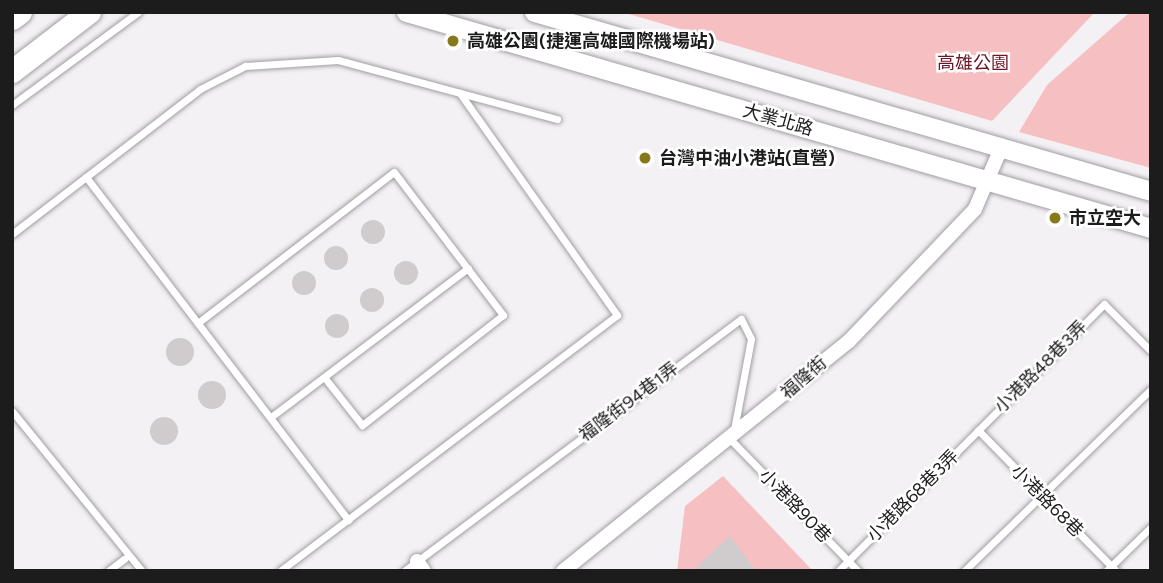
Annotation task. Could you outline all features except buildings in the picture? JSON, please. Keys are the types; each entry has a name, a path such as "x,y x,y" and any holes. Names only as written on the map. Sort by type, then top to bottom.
{"main road":[{"path":"12,18 20,12"},
{"path":"12,71 89,12"}],"street":[{"name":"大業北路","path":"406,12 1151,228"},
{"name":"大業北路","path":"534,12 1151,191"},
{"name":"福隆街","path":"563,571 732,441 849,341 975,209 1002,146"}],"lane":[{"path":"12,105 138,12"},
{"path":"12,234 200,89 245,66 338,60 556,119"},
{"path":"280,571 617,315 460,93"},
{"path":"199,322 394,172 503,315 362,425 324,377"},
{"path":"86,177 348,520"},
{"path":"271,417 468,268"},
{"name":"小港路48巷3弄","path":"978,430 1104,304 1151,351"},
{"name":"福隆街94巷1弄","path":"421,566 741,319 751,339 732,441"},
{"path":"964,571 1151,389"},
{"path":"12,411 125,558 142,571"},
{"name":"小港路68巷","path":"978,430 1111,569"},
{"name":"小港路68巷3弄","path":"838,571 978,430"},
{"name":"小港路90巷","path":"732,441 858,571"},
{"path":"1111,569 1151,527"},
{"path":"108,571 125,558"},
{"path":"404,571 421,566"}],"green space":[{"name":"高雄公園","path":"622,12 1095,12 992,121"},
{"path":"1130,12 1151,12 1151,168 1019,132 1047,85"},
{"path":"723,476 811,571 677,571 685,506"}],"place":[{"name":"高雄公園(捷運高雄國際機場站)","path":"453,41"},
{"name":"台灣中油小港站(直營)","path":"645,158"},
{"name":"市立空大","path":"1055,218"}]}
